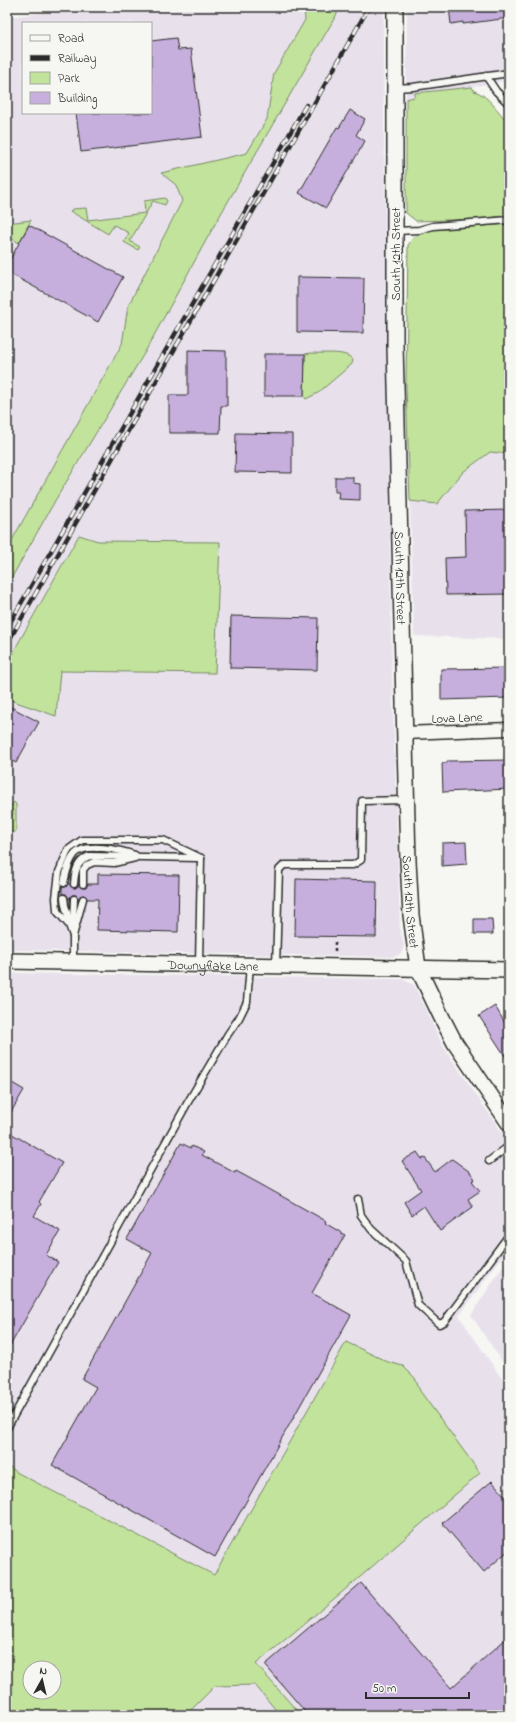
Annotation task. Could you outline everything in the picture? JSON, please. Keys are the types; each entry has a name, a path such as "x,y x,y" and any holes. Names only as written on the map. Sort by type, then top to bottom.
{"street":[{"name":"South 12th Street","path":"395,7 395,345 406,800 411,915 418,968 455,1043 509,1123"},
{"name":"Lova Lane","path":"405,733 509,729"},
{"name":"Downyflake Lane","path":"7,961 509,970"}],"lane":[{"path":"395,88 509,73"},
{"path":"486,76 496,91 509,104"},
{"path":"396,231 419,230 433,226 509,220"},
{"path":"276,966 279,870 284,865 353,865 361,860 362,801 406,800"},
{"path":"73,936 69,925 57,911 57,885 62,860 68,850 82,840 163,840 201,858"},
{"path":"64,883 71,860 75,853 83,850 115,849 140,857"},
{"path":"74,884 76,866 82,859 89,856 201,858"},
{"path":"83,884 83,870 87,865 94,862 123,862 140,857"},
{"path":"199,964 201,858"},
{"path":"64,898 73,936"},
{"path":"73,962 74,899"},
{"path":"73,936 83,899"},
{"path":"7,1428 188,1102 239,1018 247,1002 250,965"},
{"path":"489,1161 509,1146"},
{"path":"358,1199 361,1215 371,1229 406,1261 418,1305 439,1324 444,1322 509,1235"}],"path":[{"path":"335,940 335,951"}],"shaded area":[{"path":"97,7 304,7 305,20 274,73 267,119 247,154 161,173 176,185 182,201 128,306 122,344 7,549 7,17"},
{"path":"341,7 384,7 383,47 392,675 400,929 404,945 402,952 397,956 391,957 7,950 7,704 9,699 59,671 215,673 98,541 79,535 7,663 7,586 56,499 145,352 215,224"},
{"path":"407,7 509,7 509,80 472,87 415,93 415,97 406,99"},
{"path":"490,452 509,454 509,639 414,636 410,501 437,504 463,472"},
{"path":"7,973 402,979 414,985 443,1046 509,1143 509,1247 459,1316 509,1389 509,1715 295,1715 298,1712 256,1664 359,1578 420,1391 415,1378 403,1366 388,1362 346,1342 214,1575 18,1473 7,1465"},
{"path":"509,1257 509,1372 471,1315"},
{"path":"256,1685 280,1715 186,1715 215,1686"}],"green space":[{"path":"304,7 341,7 215,224 145,352 56,499 7,586 7,549 122,344 128,306 182,201 176,185 161,173 247,153 267,119 274,73 305,20"},
{"path":"472,87 474,91 489,100 509,123 509,215 482,219 416,221 406,213 406,99 414,97 415,93"},
{"path":"165,198 167,201 165,205 153,201 130,241 140,247 138,250 124,242 129,233 114,225 108,234 70,211 73,209 86,208 88,220 145,213 144,201"},
{"path":"31,220 19,243 8,236 7,223"},
{"path":"509,224 509,454 490,452 463,472 437,504 410,501 406,385 408,245 414,237 430,230"},
{"path":"305,354 340,354 350,357 353,360 352,364 318,393 306,399 304,396"},
{"path":"79,535 98,541 220,542 215,673 60,671 56,716 10,700 7,704 7,663"},
{"path":"14,802 16,804 16,831 13,833 7,829 13,811 9,809"},
{"path":"346,1342 388,1362 403,1366 415,1378 420,1391 480,1473 359,1578 256,1664 298,1712 295,1715 280,1715 255,1685 215,1686 186,1715 7,1715 7,1465 18,1473 214,1575"}],"building":[{"path":"449,7 509,7 509,18 463,24 463,22 451,24"},
{"path":"176,38 178,50 191,49 202,137 81,152 76,114 152,114 152,41"},
{"path":"350,110 365,119 356,135 365,141 326,208 299,193 337,127 339,128"},
{"path":"29,225 123,277 98,322 7,272 7,265"},
{"path":"297,277 364,278 363,333 297,332"},
{"path":"188,350 226,351 227,406 221,406 220,433 169,433 169,395 188,395"},
{"path":"264,354 305,354 304,396 264,396"},
{"path":"236,433 292,434 292,473 235,472"},
{"path":"335,477 353,477 353,483 360,484 360,500 338,499 339,492 335,492"},
{"path":"509,510 509,594 446,595 445,558 466,557 465,511"},
{"path":"231,616 318,618 317,670 230,668"},
{"path":"509,668 509,698 441,700 441,669"},
{"path":"11,707 39,722 16,763 7,758 7,714"},
{"path":"509,760 509,789 443,792 442,763 447,763 447,761"},
{"path":"466,842 467,864 442,866 442,843"},
{"path":"98,874 179,875 178,932 97,930 98,899 87,899 84,895 80,896 78,899 76,895 72,895 69,899 66,894 62,894 62,887 66,887 68,883 74,888 79,884 83,888 86,888 88,884 98,884"},
{"path":"296,879 377,881 376,937 295,936"},
{"path":"474,919 492,919 493,934 474,934"},
{"path":"495,1006 509,1030 509,1062 479,1016"},
{"path":"7,1080 24,1090 7,1119"},
{"path":"7,1131 62,1163 39,1202 41,1204 34,1216 60,1231 46,1255 58,1262 7,1351"},
{"path":"181,1143 191,1148 192,1146 204,1152 202,1155 235,1173 236,1171 260,1184 326,1221 325,1223 345,1235 312,1293 351,1315 215,1557 52,1465 96,1387 82,1379 152,1253 127,1239"},
{"path":"417,1152 422,1159 425,1158 435,1172 452,1159 470,1172 475,1179 472,1181 480,1191 468,1199 473,1207 440,1231 424,1206 412,1215 404,1202 421,1190 402,1161"},
{"path":"492,1481 509,1501 509,1550 484,1572 442,1523"},
{"path":"361,1583 451,1688 509,1636 509,1715 308,1715 265,1665"}],"railway":[{"path":"7,644 369,7"},
{"path":"7,628 306,105"}]}
